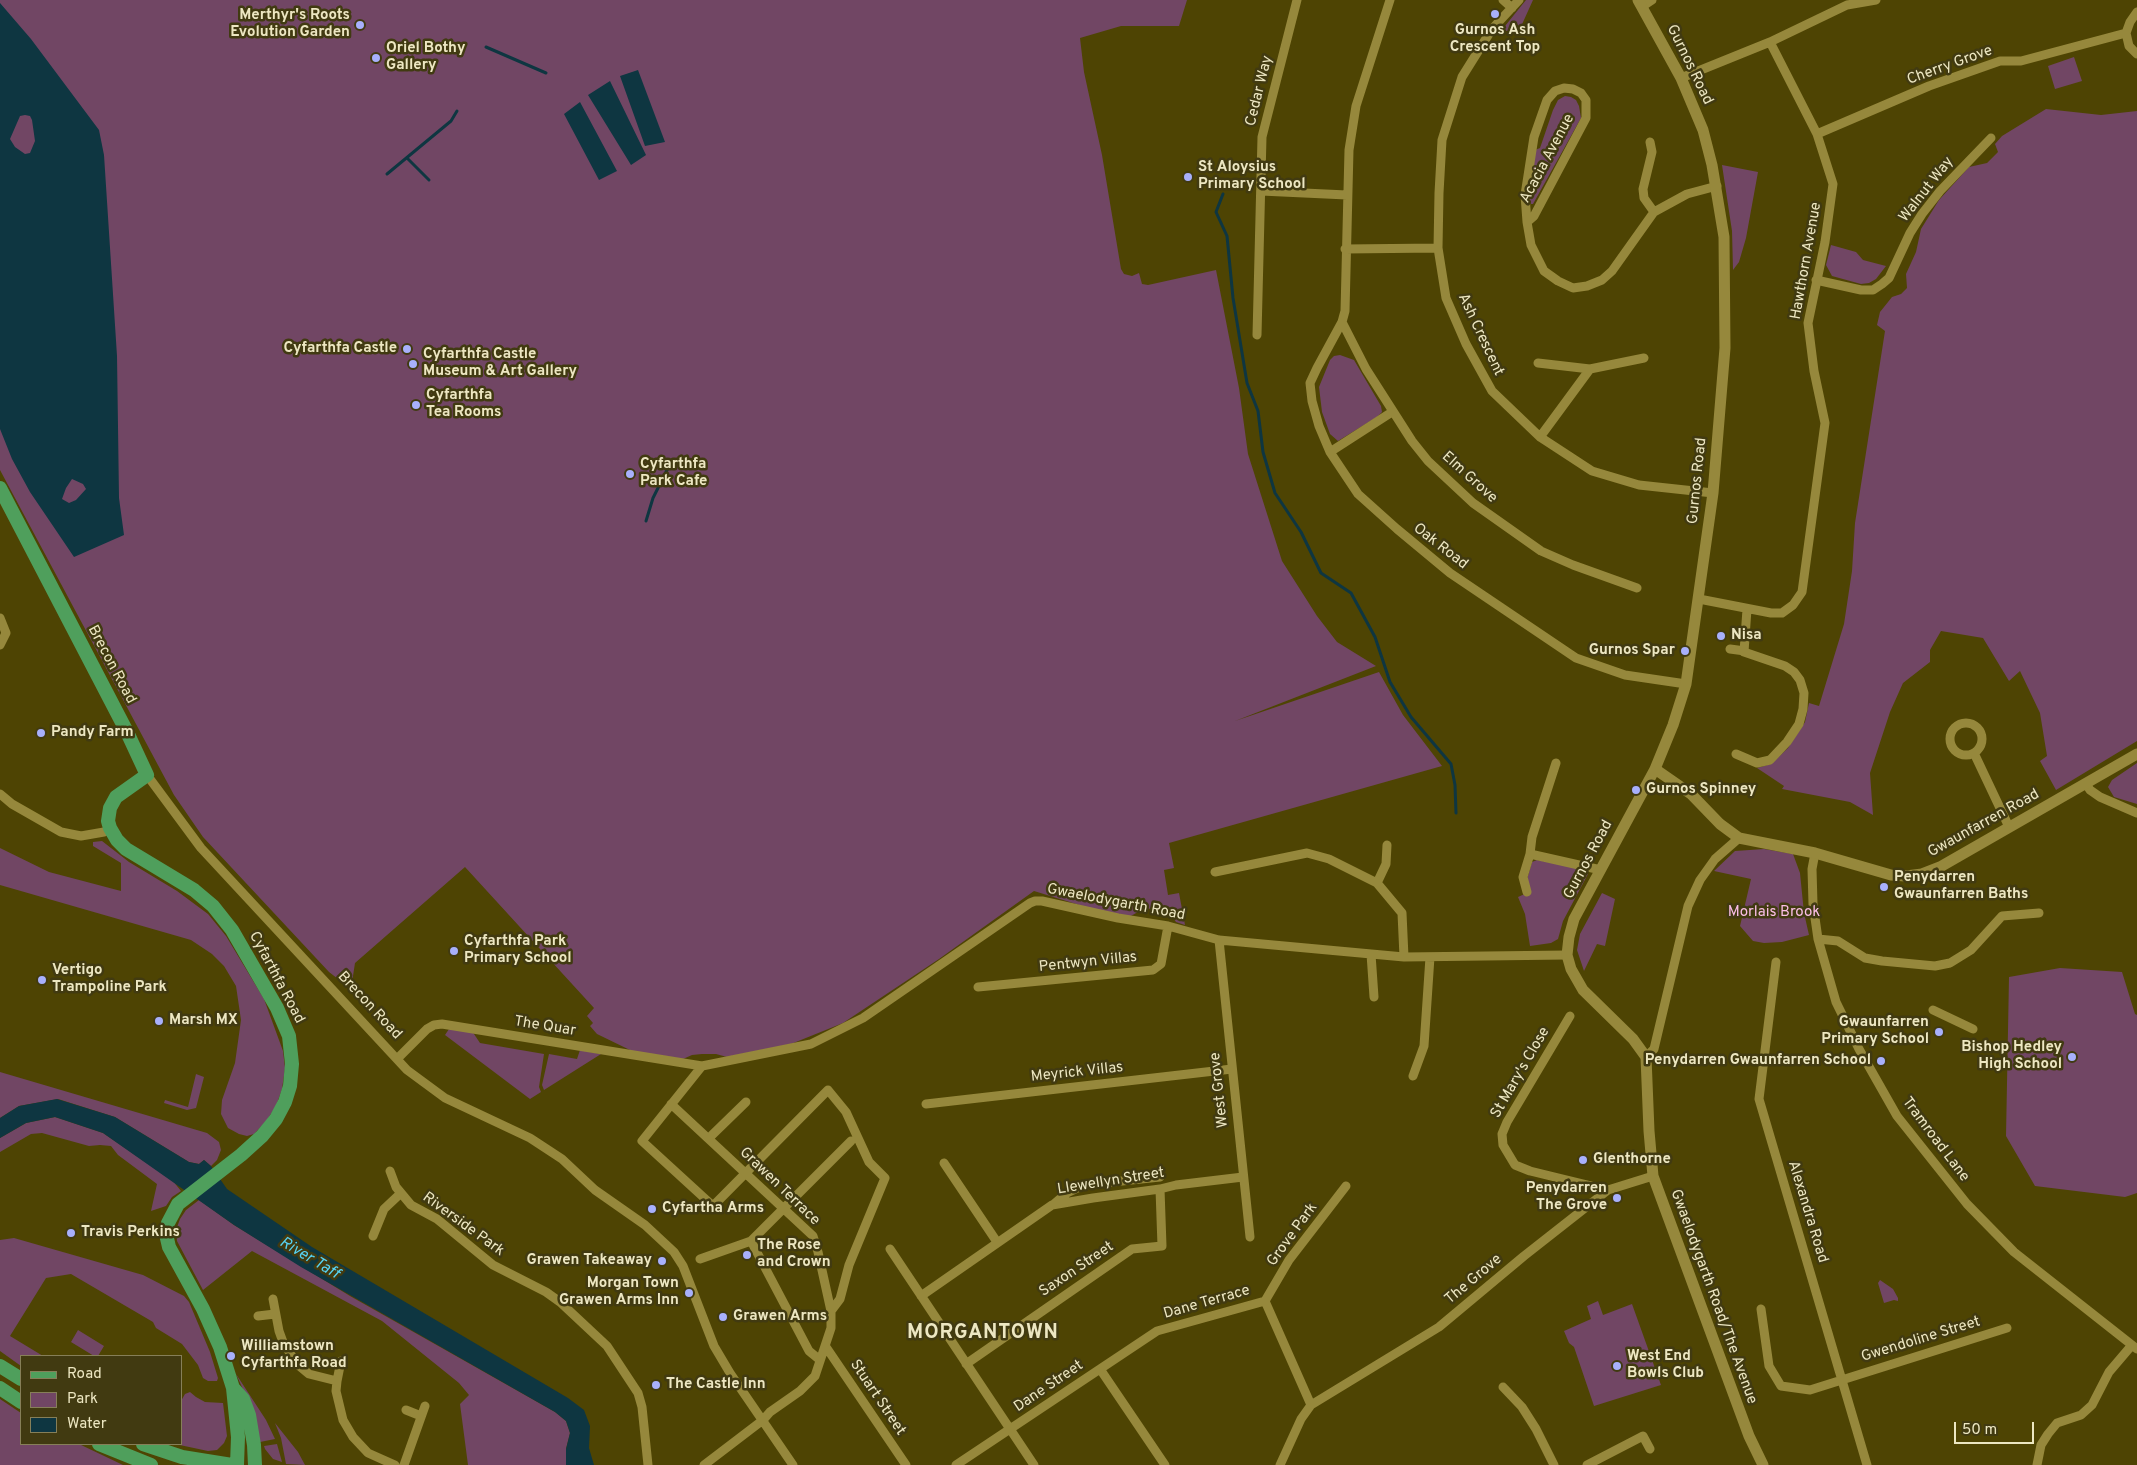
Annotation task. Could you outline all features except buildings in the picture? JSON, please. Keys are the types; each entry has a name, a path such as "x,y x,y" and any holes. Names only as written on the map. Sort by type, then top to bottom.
{"main road":[{"name":"Brecon Road","path":"0,488 123,724 147,775"},
{"path":"110,828 108,821 110,808 116,798 147,775"},
{"name":"Cyfarthfa Road","path":"110,828 117,840 126,849 194,890 213,906 232,930 276,1008 289,1036 292,1064 290,1086 285,1102 276,1119 262,1136 172,1211 167,1228 169,1247 203,1310 220,1347 233,1388 238,1438 237,1465"},
{"path":"0,1366 20,1378"},
{"path":"0,1388 20,1401"},
{"name":"Cyfarthfa Road","path":"233,1388 243,1399 249,1415 255,1465"},
{"path":"101,1445 151,1465"},
{"path":"146,1445 182,1456 232,1465"}],"street":[{"name":"Cedar Way","path":"1257,335 1262,137 1297,0"},
{"path":"1342,322 1345,311 1348,150 1356,106 1390,0"},
{"path":"1503,0 1512,8"},
{"name":"Ash Crescent","path":"1519,0 1492,29 1462,77 1442,140 1438,193 1438,248 1446,298 1466,344 1492,391 1540,437 1592,471 1639,485 1713,493"},
{"path":"1681,78 1770,42 1846,3 1876,0"},
{"name":"Gurnos Road","path":"1567,955 1569,936 1574,919 1655,769 1674,725 1686,684 1713,493 1725,339 1724,236 1717,186 1703,130 1681,78 1644,2"},
{"path":"2137,12 2130,22 2126,33 2129,46 2137,54"},
{"name":"Cherry Grove","path":"1817,134 1929,86 2000,61 2021,61 2126,33"},
{"name":"Hawthorn Avenue","path":"1699,599 1771,613 1782,613 1794,605 1802,592 1824,423 1814,371 1808,323 1825,242 1834,184 1817,134 1770,42"},
{"name":"Acacia Avenue","path":"1527,222 1534,216 1586,118 1586,100 1581,93 1573,89 1564,88 1555,91 1547,100 1534,137 1525,195 1527,222 1531,245 1544,271 1558,281 1573,288 1588,286 1602,280 1637,238 1654,212 1687,194 1717,186"},
{"name":"Walnut Way","path":"1816,280 1861,290 1873,290 1882,284 1889,278 1910,233 1922,214 1943,188 1991,138"},
{"path":"1650,142 1652,152 1643,189 1644,198 1654,212"},
{"path":"1261,191 1347,195"},
{"path":"1345,249 1438,248"},
{"name":"Elm Grove","path":"1342,322 1366,369 1412,441 1428,461 1473,503 1542,551 1581,568 1637,588"},
{"name":"Oak Road","path":"1342,322 1316,368 1310,383 1312,401 1319,426 1330,452 1358,494 1388,523 1450,573 1576,658 1625,675 1686,684"},
{"path":"1538,363 1590,369 1644,358"},
{"path":"1540,437 1590,369"},
{"path":"1330,452 1392,412"},
{"path":"1744,651 1747,609"},
{"path":"0,618 6,633 0,645"},
{"path":"1730,649 1744,651 1753,656 1785,666 1794,672 1800,680 1804,693 1804,710 1799,724 1787,742 1770,760 1757,763 1736,754"},
{"path":"1974,753 2010,827"},
{"name":"Gwaunfarren Road","path":"1739,838 1815,853 1891,875 1922,874 1940,867 2137,754"},
{"path":"1527,892 1523,877 1530,854 1532,837 1556,763"},
{"path":"1567,955 1571,969 1583,990 1634,1039 1646,1057 1654,1049 1688,906 1700,880 1715,860 1739,838 1720,824 1691,794 1655,769"},
{"name":"Brecon Road","path":"147,775 201,848 397,1059 426,1085 445,1098 530,1138 555,1153 596,1190 645,1225 674,1252 683,1266 714,1346 730,1373 793,1465"},
{"path":"2086,784 2090,790 2100,797 2137,813"},
{"path":"0,794 12,804 61,832 81,836 104,832 110,828"},
{"path":"1377,883 1386,864 1387,845"},
{"path":"1215,872 1307,853 1328,859 1377,883 1402,913 1404,957"},
{"name":"Tramroad Lane","path":"1815,853 1812,869 1812,904 1818,939 1836,1002 1859,1049 1897,1116 1967,1204 2014,1252 2134,1347"},
{"path":"1530,854 1601,870"},
{"name":"Gwaelodygarth Road","path":"702,1066 811,1044 862,1018 1035,901 1168,926 1219,940 1404,957 1567,955"},
{"path":"1818,939 1838,941 1865,958 1935,966 1950,963 1971,950 2002,916 2040,913"},
{"name":"Pentwyn Villas","path":"978,987 1153,970 1161,964 1168,926"},
{"name":"West Grove","path":"1219,940 1250,1236"},
{"path":"1371,954 1374,996"},
{"path":"1413,1076 1424,1046 1430,957"},
{"name":"Alexandra Road","path":"1776,962 1759,1099 1867,1465"},
{"path":"1933,1010 1973,1029"},
{"name":"St Mary's Close","path":"1570,1016 1507,1122 1502,1134 1503,1145 1515,1165 1530,1171 1608,1190"},
{"name":"The Quar","path":"397,1059 427,1029 434,1025 442,1024 702,1066"},
{"name":"Gwaelodygarth Road/The Avenue","path":"1646,1057 1648,1131 1653,1176 1746,1427 1763,1465"},
{"path":"702,1066 642,1141 714,1206 745,1172 828,1090 846,1112 869,1162 885,1178 849,1265 840,1299 831,1311 831,1328 815,1376 800,1391 770,1412 763,1420 704,1465"},
{"name":"Meyrick Villas","path":"926,1104 1232,1070"},
{"path":"709,1138 746,1102"},
{"name":"Grawen Terrace","path":"672,1104 812,1236 818,1252 831,1311"},
{"path":"700,1260 751,1241 851,1141"},
{"path":"944,1163 998,1242"},
{"name":"Riverside Park","path":"390,1171 396,1187 411,1205 437,1219 493,1265 546,1292 560,1302 607,1346 638,1393 642,1407 648,1465"},
{"name":"The Grove","path":"1311,1405 1439,1327 1524,1256 1608,1190 1653,1176"},
{"path":"1052,1205 1067,1193 1084,1186 1160,1177"},
{"name":"Llewellyn Street","path":"921,1296 1052,1205 1160,1189 1176,1184 1244,1177"},
{"name":"Grove Park","path":"1265,1301 1289,1260 1346,1186"},
{"name":"Saxon Street","path":"966,1364 1132,1249 1162,1246 1160,1189"},
{"path":"373,1236 384,1210 401,1193"},
{"path":"751,1241 809,1351 820,1360"},
{"path":"890,1249 1034,1465"},
{"path":"273,1299 283,1342 297,1364 309,1374 337,1381"},
{"path":"1265,1301 1311,1405 1301,1418 1280,1465"},
{"name":"Dane Terrace","path":"1157,1331 1265,1301"},
{"name":"Gwendoline Street","path":"1761,1309 1769,1366 1781,1386 1810,1390 2007,1328"},
{"path":"258,1316 275,1314"},
{"name":"Dane Street","path":"956,1465 1157,1331"},
{"name":"Stuart Street","path":"826,1347 906,1465"},
{"path":"2036,1465 2041,1444 2057,1423 2080,1415 2092,1405 2109,1372 2134,1347"},
{"path":"341,1361 337,1381 337,1397 343,1420 353,1437 368,1453 395,1465"},
{"path":"1100,1369 1165,1465"},
{"path":"1504,1387 1522,1407 1536,1429 1554,1465"},
{"path":"404,1465 425,1406"},
{"path":"406,1410 421,1416"},
{"path":"1587,1465 1643,1436 1650,1449"}],"green space":[{"path":"0,0 1187,0 1179,26 1121,26 1080,38 1084,72 1102,155 1121,269 1124,274 1132,276 1139,273 1142,284 1148,285 1216,270 1239,388 1248,454 1282,561 1317,616 1337,642 1376,666 1235,721 1379,672 1403,715 1442,766 1169,843 1174,868 1164,870 1168,895 1179,893 1185,925 1176,922 1169,912 1145,908 1129,917 1102,912 1034,891 939,959 843,1023 791,1044 727,1057 716,1054 702,1054 692,1055 683,1059 632,1051 597,1034 590,1026 593,1023 587,1016 594,1008 465,867 355,963 351,989 329,972 203,837 174,795 0,470"},
{"path":"1526,0 1533,0 1519,31 1501,31"},
{"path":"2074,57 2082,81 2055,89 2048,66"},
{"path":"1565,96 1576,100 1581,118 1533,204 1531,204 1531,174 1535,150 1540,148 1558,100"},
{"path":"2046,109 2101,115 2137,111 2137,741 2056,790 2040,761 2047,756 2040,713 2020,671 2009,681 1983,638 1941,631 1930,650 1930,662 1903,683 1890,712 1870,773 1873,815 1850,802 1782,789 1784,786 1757,768 1771,764 1788,748 1805,722 1809,703 1819,706 1844,624 1852,571 1855,523 1885,331 1877,325 1880,312 1892,297 1901,294 1907,288 1906,274 1916,252 1921,229 1939,200 1969,167 1987,163 1998,152 1995,144 2002,136"},
{"path":"1722,165 1758,172 1746,238 1739,262 1733,270 1732,231"},
{"path":"1831,245 1856,252 1863,260 1886,266 1876,279 1869,283 1861,284 1832,276 1826,265"},
{"path":"1340,355 1354,360 1381,406 1382,412 1338,441 1330,434 1322,412 1319,387 1330,360 1334,356"},
{"path":"2137,763 2137,804 2114,797 2108,787 2112,780"},
{"path":"102,841 129,862 177,891 208,914 226,936 264,999 283,1051 285,1068 282,1089 276,1106 267,1120 254,1134 247,1136 228,1128 221,1114 222,1100 235,1063 241,1020 236,986 224,966 212,954 191,940 0,885 0,848 49,872 121,891 121,863 93,846 93,842"},
{"name":"Morlais Brook","path":"1764,849 1793,854 1800,873 1804,913 1809,935 1782,942 1764,943 1753,941 1740,926 1751,879 1714,871 1735,851"},
{"path":"1537,860 1584,869 1588,874 1563,921 1558,939 1551,943 1530,946 1525,914 1518,897 1529,892 1527,879 1532,862"},
{"path":"1602,893 1615,899 1605,946 1597,944 1584,971 1577,950 1580,934"},
{"name":"Bishop Hedley High School","path":"2060,968 2122,972 2135,1014 2137,1015 2137,1193 2125,1197 2035,1186 2006,1136 2009,977"},
{"path":"449,1029 472,1031 480,1043 544,1054 539,1087 541,1092 530,1099 445,1035"},
{"path":"580,1050 601,1054 544,1090 542,1085 549,1054 577,1059"},
{"path":"0,1072 207,1133 219,1142 221,1150 217,1160 211,1166 204,1160 199,1164 189,1162 115,1117 58,1099 19,1106 0,1118"},
{"path":"196,1074 204,1077 196,1108 187,1110 164,1103 165,1100 188,1107"},
{"path":"55,1117 103,1133 173,1181 181,1191 172,1197 166,1206 151,1211 157,1184 118,1155 111,1146 89,1146 42,1133 31,1134 0,1152 0,1138 26,1123"},
{"path":"199,1200 234,1225 350,1296 555,1412 566,1421 570,1433 566,1449 566,1465 468,1465 460,1404 469,1395 459,1383 382,1321 252,1251 203,1290 177,1241 176,1230 186,1210"},
{"path":"14,1238 143,1275 184,1296 189,1302 210,1352 218,1378 217,1381 208,1381 203,1378 198,1365 182,1344 156,1328 153,1322 71,1274 46,1278 10,1336 41,1355 20,1355 20,1365 0,1351 0,1240"},
{"path":"1880,1280 1893,1289 1898,1301 1894,1300 1884,1303 1878,1283"},
{"name":"West End Bowls Club","path":"1598,1301 1603,1315 1632,1304 1661,1385 1594,1406 1574,1347 1569,1343 1564,1331 1591,1319 1587,1306"},
{"path":"78,1330 104,1346 99,1355 92,1355 71,1342"},
{"path":"236,1374 266,1420 275,1439 260,1442 247,1398"},
{"path":"190,1392 205,1402 223,1403 227,1436 224,1443 217,1450 208,1451 180,1445 182,1445 182,1399 185,1394"},
{"path":"0,1399 20,1412 20,1445 81,1445 123,1465 0,1465"},
{"path":"275,1423 298,1452 305,1465 286,1464 281,1438"},
{"path":"277,1444 282,1462 273,1459 264,1446"}],"water":[{"path":"0,3 31,39 99,130 104,155 117,356 119,498 124,535 74,557 30,492 12,459 0,429","holes":["20,116 30,116 32,120 35,141 30,153 25,154 15,147 10,139","72,479 83,484 86,489 76,500 69,503 62,499"]},
{"path":"638,70 665,142 645,146 620,76"},
{"path":"610,81 646,155 631,165 588,95"},
{"path":"580,102 617,171 599,180 564,114"},
{"name":"River Taff","path":"57,1099 115,1117 189,1162 199,1164 204,1160 211,1166 227,1189 312,1247 568,1398 584,1410 590,1426 589,1448 594,1465 566,1465 566,1449 570,1433 566,1421 555,1412 301,1267 234,1225 103,1133 55,1117 26,1123 0,1138 0,1118 19,1106"}],"waterway":[{"path":"486,47 546,73"},
{"path":"387,174 451,121 457,111"},
{"path":"407,158 429,180"},
{"path":"1223,194 1216,212 1227,236 1233,298 1247,383 1258,411 1263,452 1275,493 1301,532 1321,573 1351,593 1375,637 1390,682 1411,717 1451,764 1455,785 1456,813"},
{"path":"646,521 653,498 670,464"}],"place":[{"name":"Gurnos Ash Crescent Top","path":"1495,14"},
{"name":"Merthyr's Roots Evolution Garden","path":"360,25"},
{"name":"Oriel Bothy Gallery","path":"376,58"},
{"name":"St Aloysius Primary School","path":"1188,177"},
{"name":"Cyfarthfa Castle","path":"407,349"},
{"name":"Cyfarthfa Castle Museum & Art Gallery","path":"413,364"},
{"name":"Cyfarthfa Tea Rooms","path":"416,405"},
{"name":"Cyfarthfa Park Cafe","path":"630,474"},
{"name":"Nisa","path":"1721,636"},
{"name":"Gurnos Spar","path":"1685,651"},
{"name":"Pandy Farm","path":"41,733"},
{"name":"Gurnos Spinney","path":"1636,790"},
{"name":"Penydarren Gwaunfarren Baths","path":"1884,887"},
{"name":"Cyfarthfa Park Primary School","path":"454,951"},
{"name":"Vertigo Trampoline Park","path":"42,980"},
{"name":"Marsh MX","path":"159,1021"},
{"name":"Gwaunfarren Primary School","path":"1939,1032"},
{"name":"Bishop Hedley High School","path":"2072,1057"},
{"name":"Penydarren Gwaunfarren School","path":"1881,1061"},
{"name":"Glenthorne","path":"1583,1160"},
{"name":"Penydarren The Grove","path":"1617,1198"},
{"name":"Cyfartha Arms","path":"652,1209"},
{"name":"Travis Perkins","path":"71,1233"},
{"name":"The Rose and Crown","path":"747,1255"},
{"name":"Grawen Takeaway","path":"662,1261"},
{"name":"Morgan Town Grawen Arms Inn","path":"689,1293"},
{"name":"Grawen Arms","path":"723,1317"},
{"name":"Williamstown Cyfarthfa Road","path":"231,1356"},
{"name":"West End Bowls Club","path":"1617,1366"},
{"name":"The Castle Inn","path":"656,1385"}],"district":[{"name":"MORGANTOWN","path":"983,1334"}]}
